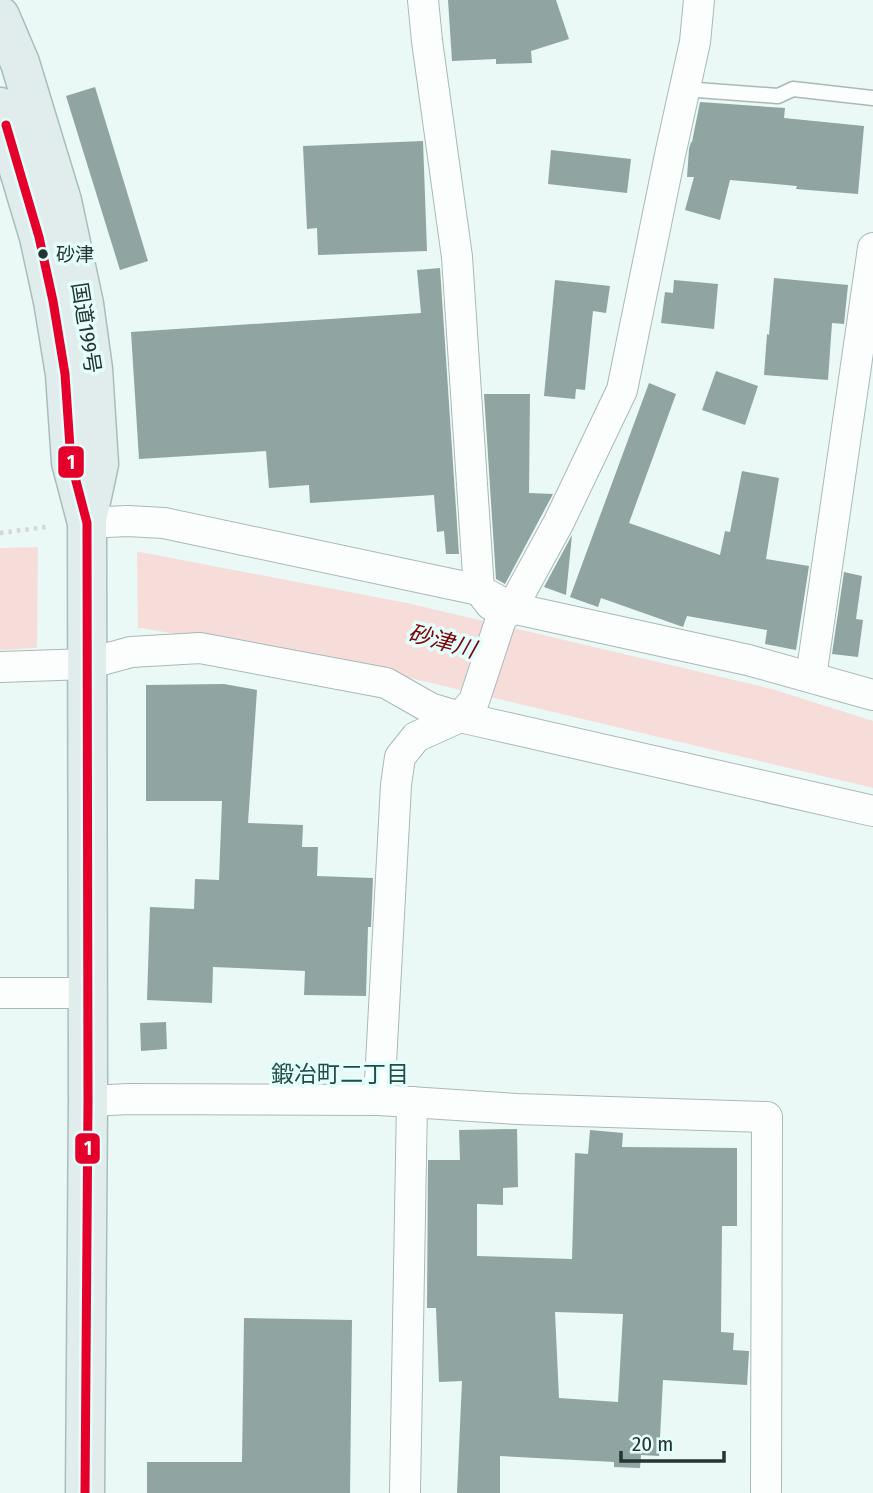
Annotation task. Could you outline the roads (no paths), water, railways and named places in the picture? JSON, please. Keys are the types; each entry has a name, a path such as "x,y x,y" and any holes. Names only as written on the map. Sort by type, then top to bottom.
{"highway":[{"name":"国道199号","path":"0,16 20,63 62,201 84,304 93,369 99,464 87,531 88,1101 85,1493"},
{"name":"国道199号","path":"0,107 39,237 53,301 65,374 71,462 87,531"}],"street":[{"path":"423,0 457,257 480,590"},
{"path":"379,1100 396,785 400,757 416,737 467,709 506,614 559,522 622,390 695,42 699,0"},
{"path":"811,677 873,248"},
{"path":"87,531 127,521 164,523 480,590 506,614 748,660 873,695"},
{"path":"0,667 87,655 200,648 386,683 429,708 467,709 873,811"},
{"path":"0,993 87,993"},
{"path":"88,1101 379,1100 517,1109 767,1117 766,1493"},
{"path":"405,1493 412,1102"}],"lane":[{"path":"684,89 778,96 793,89 873,98"}],"water":[{"name":"砂津川","path":"0,548 140,552 407,603 772,689 873,721 873,788 364,667 141,628 35,648 0,650"}],"place":[{"name":"砂津","path":"43,254"}],"district":[{"name":"鍛冶町二丁目","path":"340,1074"}]}
